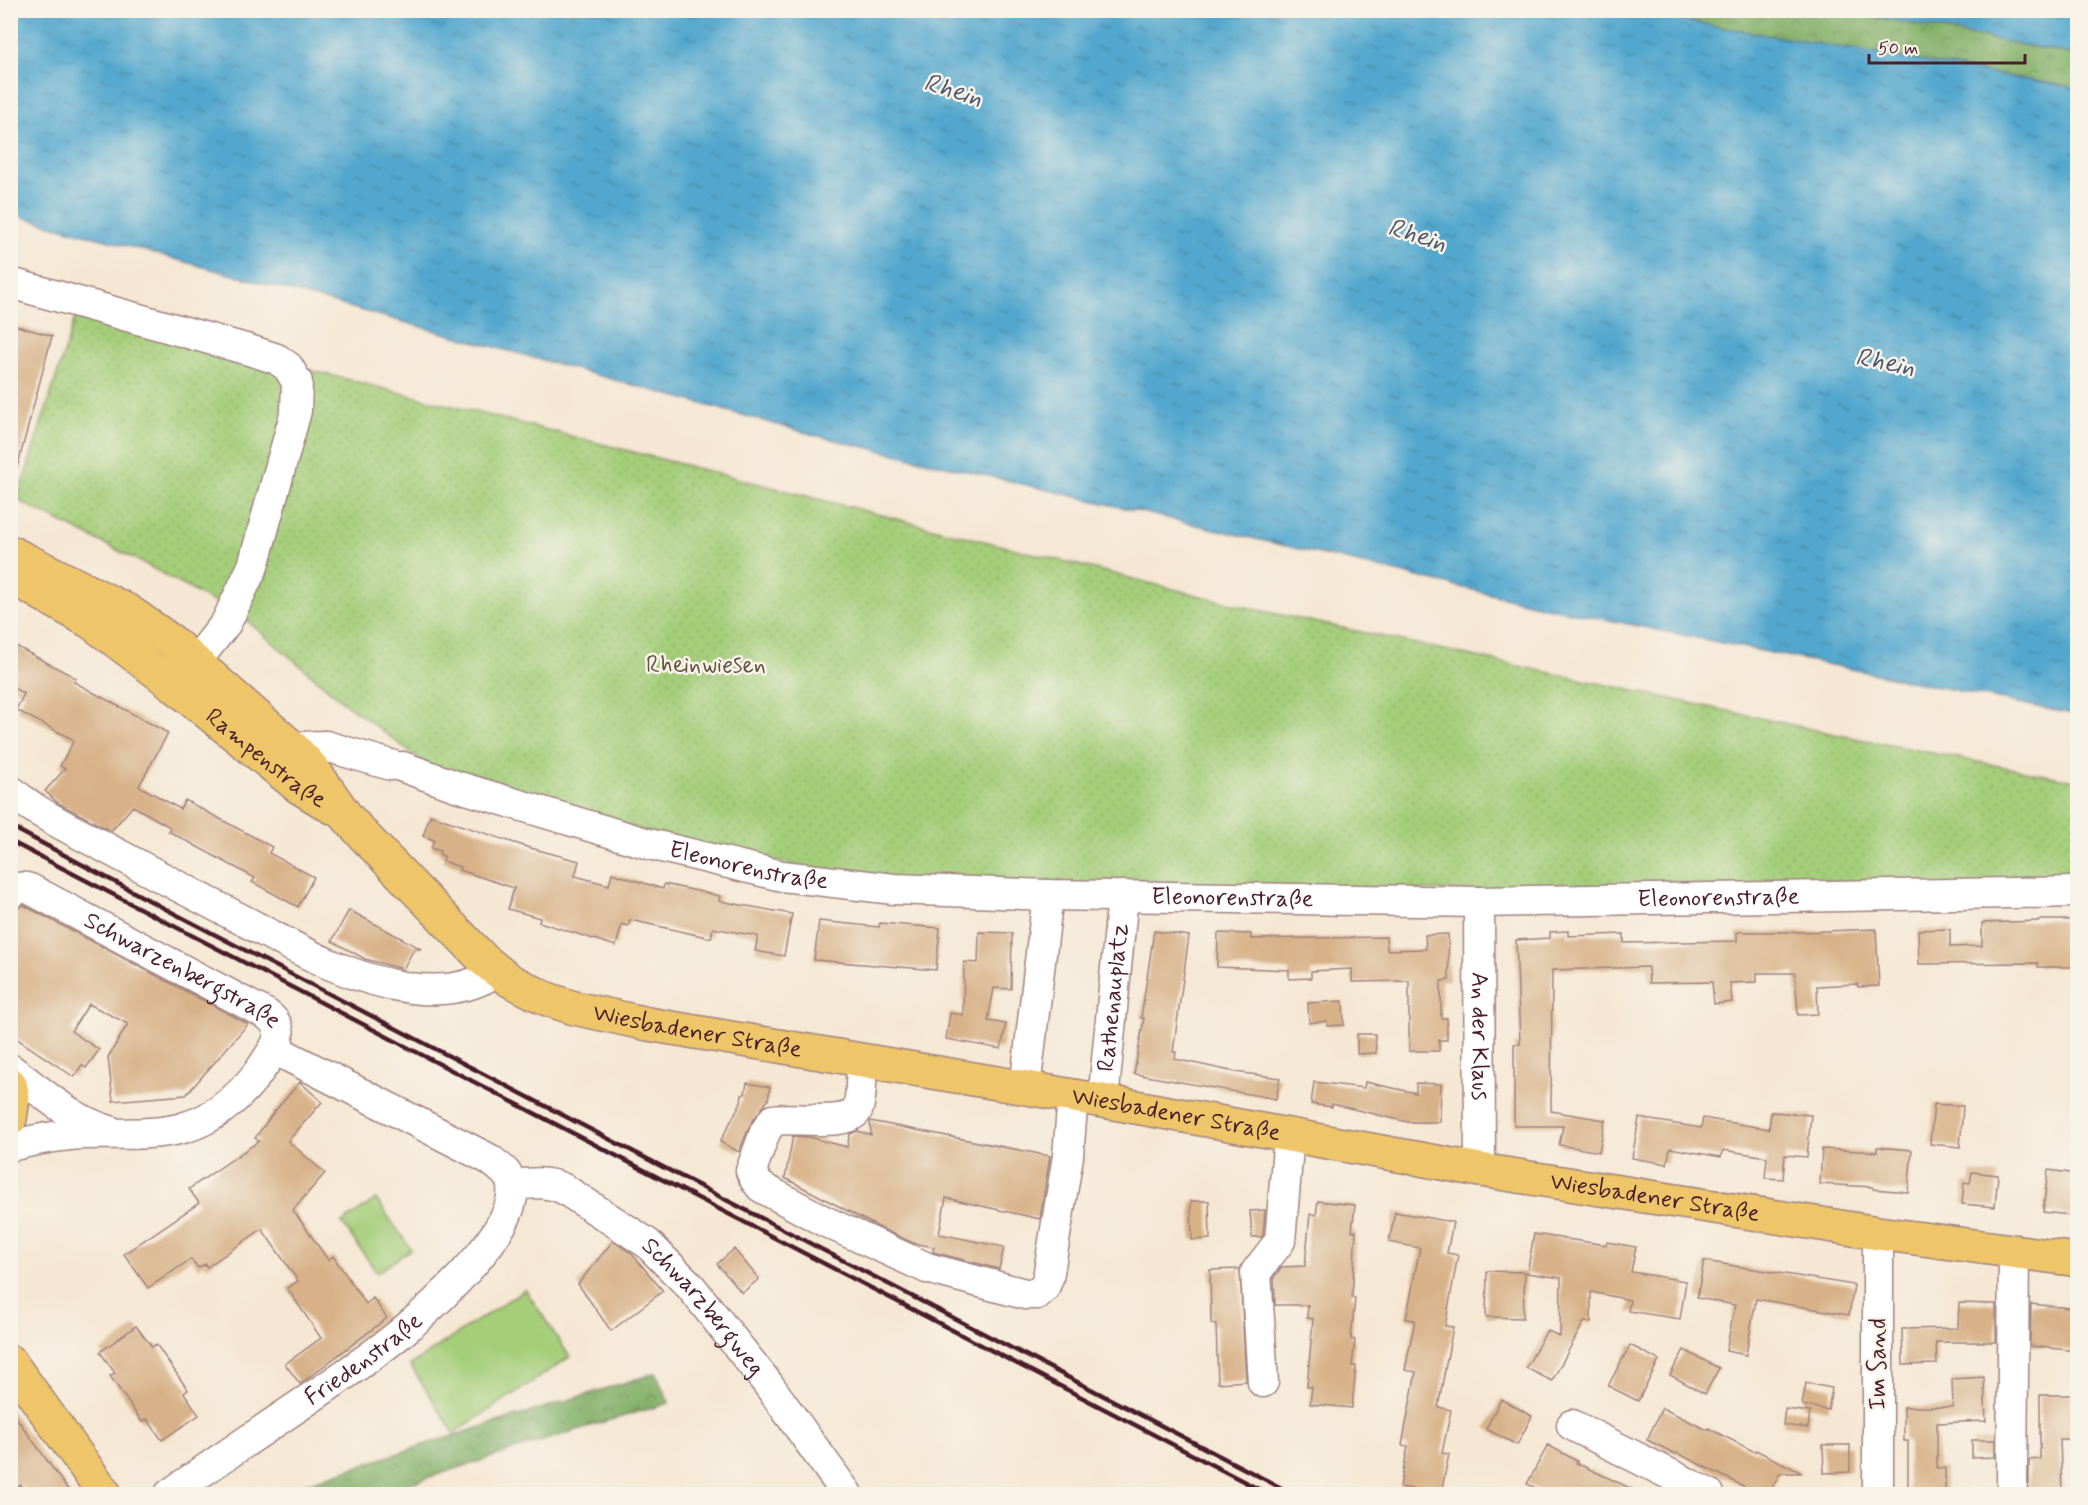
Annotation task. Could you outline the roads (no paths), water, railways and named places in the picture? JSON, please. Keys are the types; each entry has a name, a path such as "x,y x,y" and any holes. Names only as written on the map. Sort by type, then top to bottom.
{"main road":[{"name":"Rampenstraße","path":"10,552 128,611 164,635 292,747 313,769 346,816"},
{"name":"Rampenstraße","path":"10,576 84,618 123,646 299,787 346,816"},
{"name":"Wiesbadener Straße","path":"346,816 467,943 497,971 527,990 574,1008 648,1024 1088,1099 1480,1170 1878,1233 2078,1260"},
{"path":"10,1084 13,1098 10,1119"},
{"path":"10,1362 105,1494"}],"street":[{"path":"10,283 249,350 277,359 294,374 297,382 296,411 253,567 226,622 196,661 206,712"},
{"path":"123,646 196,661"},
{"name":"Eleonorenstraße","path":"292,747 326,746 649,844 782,876 894,889 1048,895 1479,902 2078,892"},
{"path":"10,790 41,813 326,964 351,974 411,988 444,989 470,985 497,971"},
{"name":"Schwarzenbergstraße","path":"10,894 22,886 30,889 266,1014 278,1024 279,1040 274,1049 489,1159 504,1172 512,1185"},
{"path":"1025,1088 1048,895"},
{"name":"Rathenauplatz","path":"862,1060 858,1109 851,1117 839,1120 783,1118 773,1120 765,1132 751,1171 756,1181 761,1187 824,1221 927,1268 1025,1294 1037,1294 1044,1288 1048,1278 1068,1155 1088,1099 1123,896"},
{"name":"An der Klaus","path":"1479,902 1480,1170"},
{"path":"10,1146 38,1139 81,1134 122,1134 179,1129 195,1124 213,1115 250,1084 274,1049"},
{"path":"10,1069 90,1124 122,1134"},
{"path":"1263,1382 1256,1272 1280,1241 1289,1135"},
{"name":"Schwarzbergweg","path":"512,1185 536,1182 553,1184 573,1194 647,1243 691,1287 768,1384 847,1494"},
{"name":"Friedenstraße","path":"170,1494 352,1370 401,1333 436,1302 467,1270 498,1232 508,1214 512,1199 512,1185"},
{"name":"Im Sand","path":"1878,1233 1878,1494"},
{"path":"2012,1484 2014,1251"},
{"path":"1572,1425 1709,1494"}],"water":[{"name":"Rhein","path":"11,11 1643,11 1696,23 2077,88 2077,715 1545,607 818,436 11,214"},
{"path":"1844,11 2077,11 2077,55"}],"railway":[{"path":"10,826 1293,1494"},
{"path":"10,841 1268,1494"}],"park label":[{"name":"Rheinwiesen","path":"706,665"}]}
